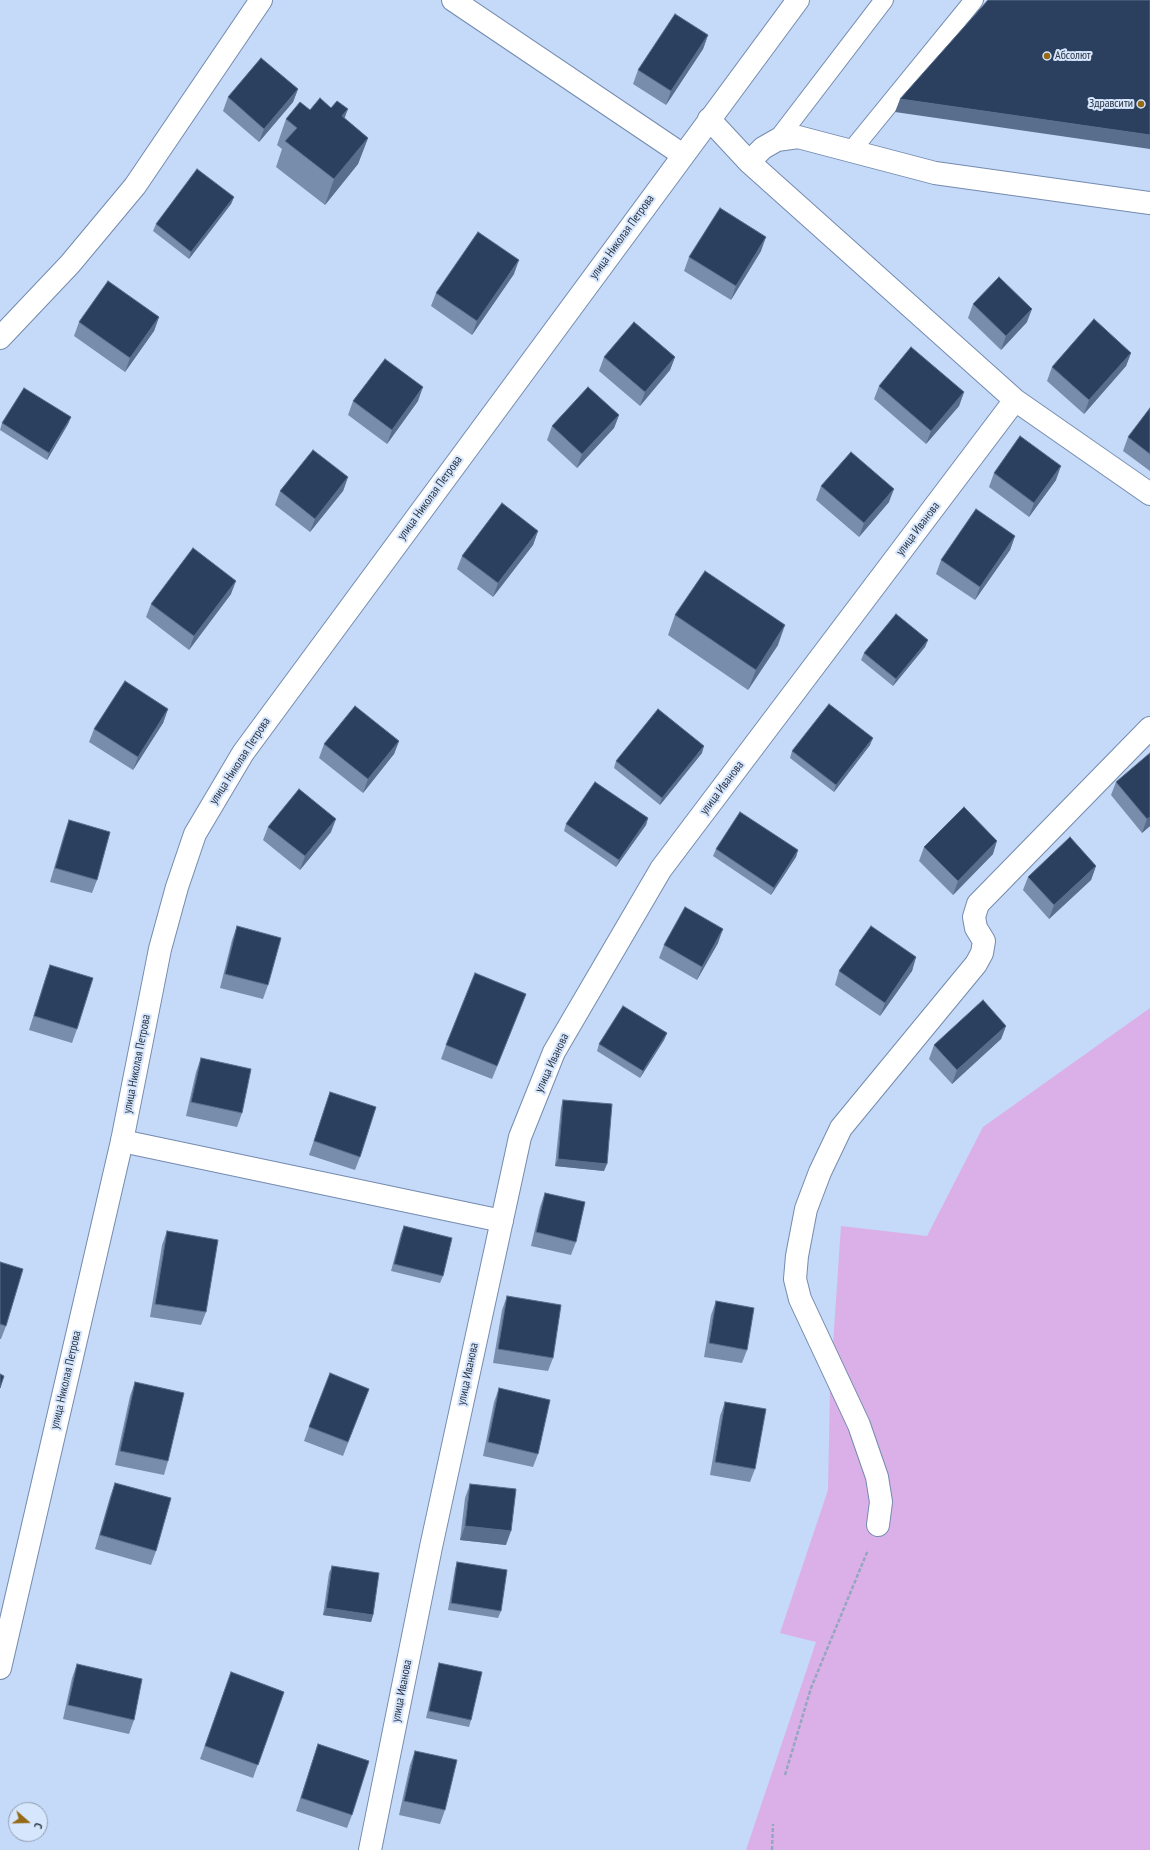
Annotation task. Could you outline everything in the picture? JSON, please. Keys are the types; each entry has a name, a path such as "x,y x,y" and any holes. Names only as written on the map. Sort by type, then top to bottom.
{"street":[{"path":"0,338 70,264 135,186 261,0"},
{"path":"453,0 683,155"},
{"name":"улица Николая Петрова","path":"0,1668 122,1140 162,942 177,887 195,834 213,801 243,753 798,0"},
{"path":"709,119 749,162 1015,400 1150,494"},
{"path":"749,162 763,148 777,140 798,137 935,173 1150,203"},
{"name":"улица Иванова","path":"370,1850 430,1547 520,1137 554,1052 661,869 1015,400"},
{"path":"878,1525 881,1502 877,1477 872,1462 859,1425 800,1299 795,1279 797,1256 806,1209 820,1172 841,1128 976,964 982,953 984,941 976,928 974,917 978,904 1150,728"},
{"path":"122,1140 502,1222"}],"lane":[{"path":"777,140 884,0"},
{"path":"851,151 974,0"}],"path":[{"path":"786,1775 811,1688 878,1525"},
{"path":"772,1850 773,1824"}],"shaded area":[{"path":"1150,1008 1150,1850 746,1850 816,1642 780,1633 828,1490 830,1389 841,1226 927,1236 983,1127"}],"building":[{"name":"Абсолют","path":"988,0 1150,0 1150,135 900,99"},
{"path":"675,14 708,35 671,91 638,70"},
{"path":"261,58 298,89 264,129 228,97"},
{"path":"320,98 331,108 337,101 348,109 342,116 368,138 334,179 285,141 297,128 286,119 300,102 310,110"},
{"path":"197,169 234,197 191,252 156,224"},
{"path":"720,208 766,237 736,286 689,257"},
{"path":"478,232 519,260 477,321 436,293"},
{"path":"999,277 1032,309 1006,336 973,304"},
{"path":"108,281 159,317 130,358 79,322"},
{"path":"1094,319 1131,353 1089,400 1052,367"},
{"path":"634,322 675,357 645,392 604,357"},
{"path":"911,347 964,392 931,431 879,386"},
{"path":"385,359 423,387 392,430 353,401"},
{"path":"588,387 619,415 582,454 552,426"},
{"path":"24,388 71,417 49,453 2,423"},
{"path":"1150,408 1150,454 1128,437"},
{"path":"1020,436 1061,466 1034,503 994,473"},
{"path":"313,450 348,477 315,519 280,491"},
{"path":"851,452 894,489 864,523 821,486"},
{"path":"502,503 538,531 498,583 462,556"},
{"path":"976,509 1015,536 980,587 941,560"},
{"path":"193,548 236,581 194,636 151,604"},
{"path":"705,571 785,625 756,670 675,615"},
{"path":"896,614 928,640 896,679 864,653"},
{"path":"125,681 168,709 138,757 94,729"},
{"path":"829,704 873,738 836,785 792,751"},
{"path":"355,706 399,741 368,779 324,744"},
{"path":"658,709 704,746 662,798 616,761"},
{"path":"1150,753 1150,817 1147,819 1116,782"},
{"path":"595,782 648,818 619,860 566,824"},
{"path":"299,789 336,819 305,856 268,827"},
{"path":"964,807 997,841 958,881 924,847"},
{"path":"740,812 798,850 774,888 716,849"},
{"path":"69,820 110,832 97,880 55,868"},
{"path":"1070,837 1096,866 1054,905 1028,877"},
{"path":"685,907 723,929 702,967 664,945"},
{"path":"237,926 281,938 268,985 225,974"},
{"path":"871,926 916,957 885,1003 839,971"},
{"path":"50,965 93,978 77,1029 34,1016"},
{"path":"475,973 526,994 497,1066 446,1045"},
{"path":"983,1000 1006,1026 957,1070 934,1045"},
{"path":"623,1006 667,1033 643,1071 599,1044"},
{"path":"201,1058 251,1069 242,1113 191,1102"},
{"path":"330,1092 376,1107 360,1157 314,1141"},
{"path":"563,1100 612,1104 607,1164 558,1159"},
{"path":"545,1193 585,1202 576,1242 536,1232"},
{"path":"404,1226 452,1238 443,1276 394,1264"},
{"path":"167,1231 218,1240 206,1312 155,1304"},
{"path":"0,1262 23,1269 6,1326 0,1324"},
{"path":"507,1296 561,1305 553,1358 498,1349"},
{"path":"716,1301 754,1308 747,1350 709,1343"},
{"path":"330,1373 369,1389 348,1442 309,1427"},
{"path":"0,1374 4,1376 0,1388"},
{"path":"135,1382 184,1393 168,1461 120,1451"},
{"path":"499,1388 550,1400 538,1454 488,1442"},
{"path":"725,1402 766,1409 755,1469 715,1462"},
{"path":"115,1483 171,1498 156,1551 100,1535"},
{"path":"470,1484 516,1489 511,1531 465,1526"},
{"path":"457,1562 507,1570 501,1611 451,1603"},
{"path":"332,1566 379,1573 373,1615 326,1608"},
{"path":"439,1663 482,1672 471,1720 429,1711"},
{"path":"77,1664 142,1679 134,1720 68,1705"},
{"path":"231,1672 284,1692 258,1765 205,1746"},
{"path":"318,1744 369,1761 352,1815 301,1798"},
{"path":"415,1751 457,1760 445,1810 404,1801"}],"place":[{"name":"Абсолют","path":"1047,56"},
{"name":"Здравсити","path":"1141,104"}]}
